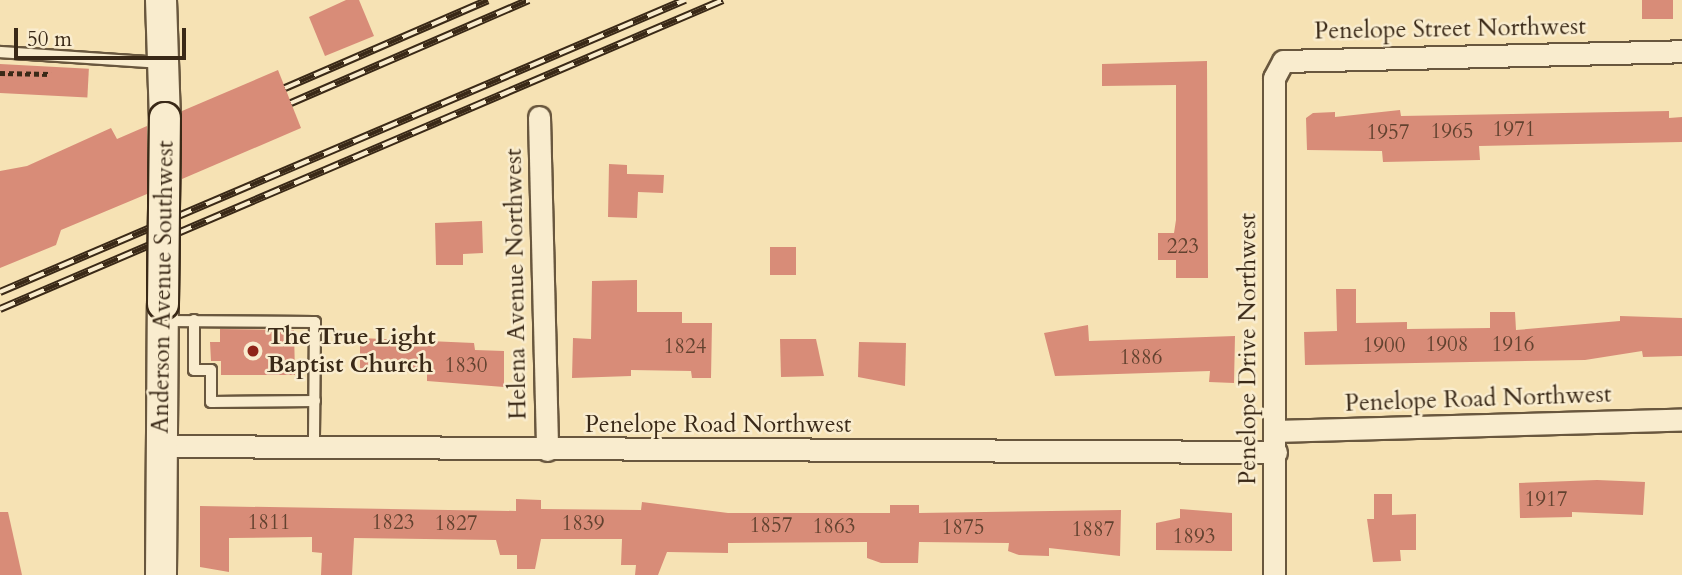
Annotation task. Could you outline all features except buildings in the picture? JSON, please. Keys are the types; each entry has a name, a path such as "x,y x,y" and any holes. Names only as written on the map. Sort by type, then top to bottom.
{"street":[{"name":"Anderson Avenue Southwest","path":"161,0 165,118 161,575"},
{"name":"Penelope Street Northwest","path":"1274,122 1274,78 1283,61 1294,58 1682,51"},
{"name":"Helena Avenue Northwest","path":"538,117 547,450"},
{"name":"Penelope Drive Northwest","path":"1274,122 1274,575"},
{"name":"Penelope Road Northwest","path":"161,446 547,450 1276,442 1682,420"}],"lane":[{"path":"0,52 164,63"},
{"path":"163,312 194,320 311,318 317,326 314,447"},
{"path":"194,320 194,370 211,370 211,402 315,401"}],"railway":[{"path":"285,88 488,0"},
{"path":"291,103 529,0"},
{"path":"0,292 685,0"},
{"path":"0,309 723,0"}],"place":[{"name":"The True Light Baptist Church","path":"253,351"}]}
